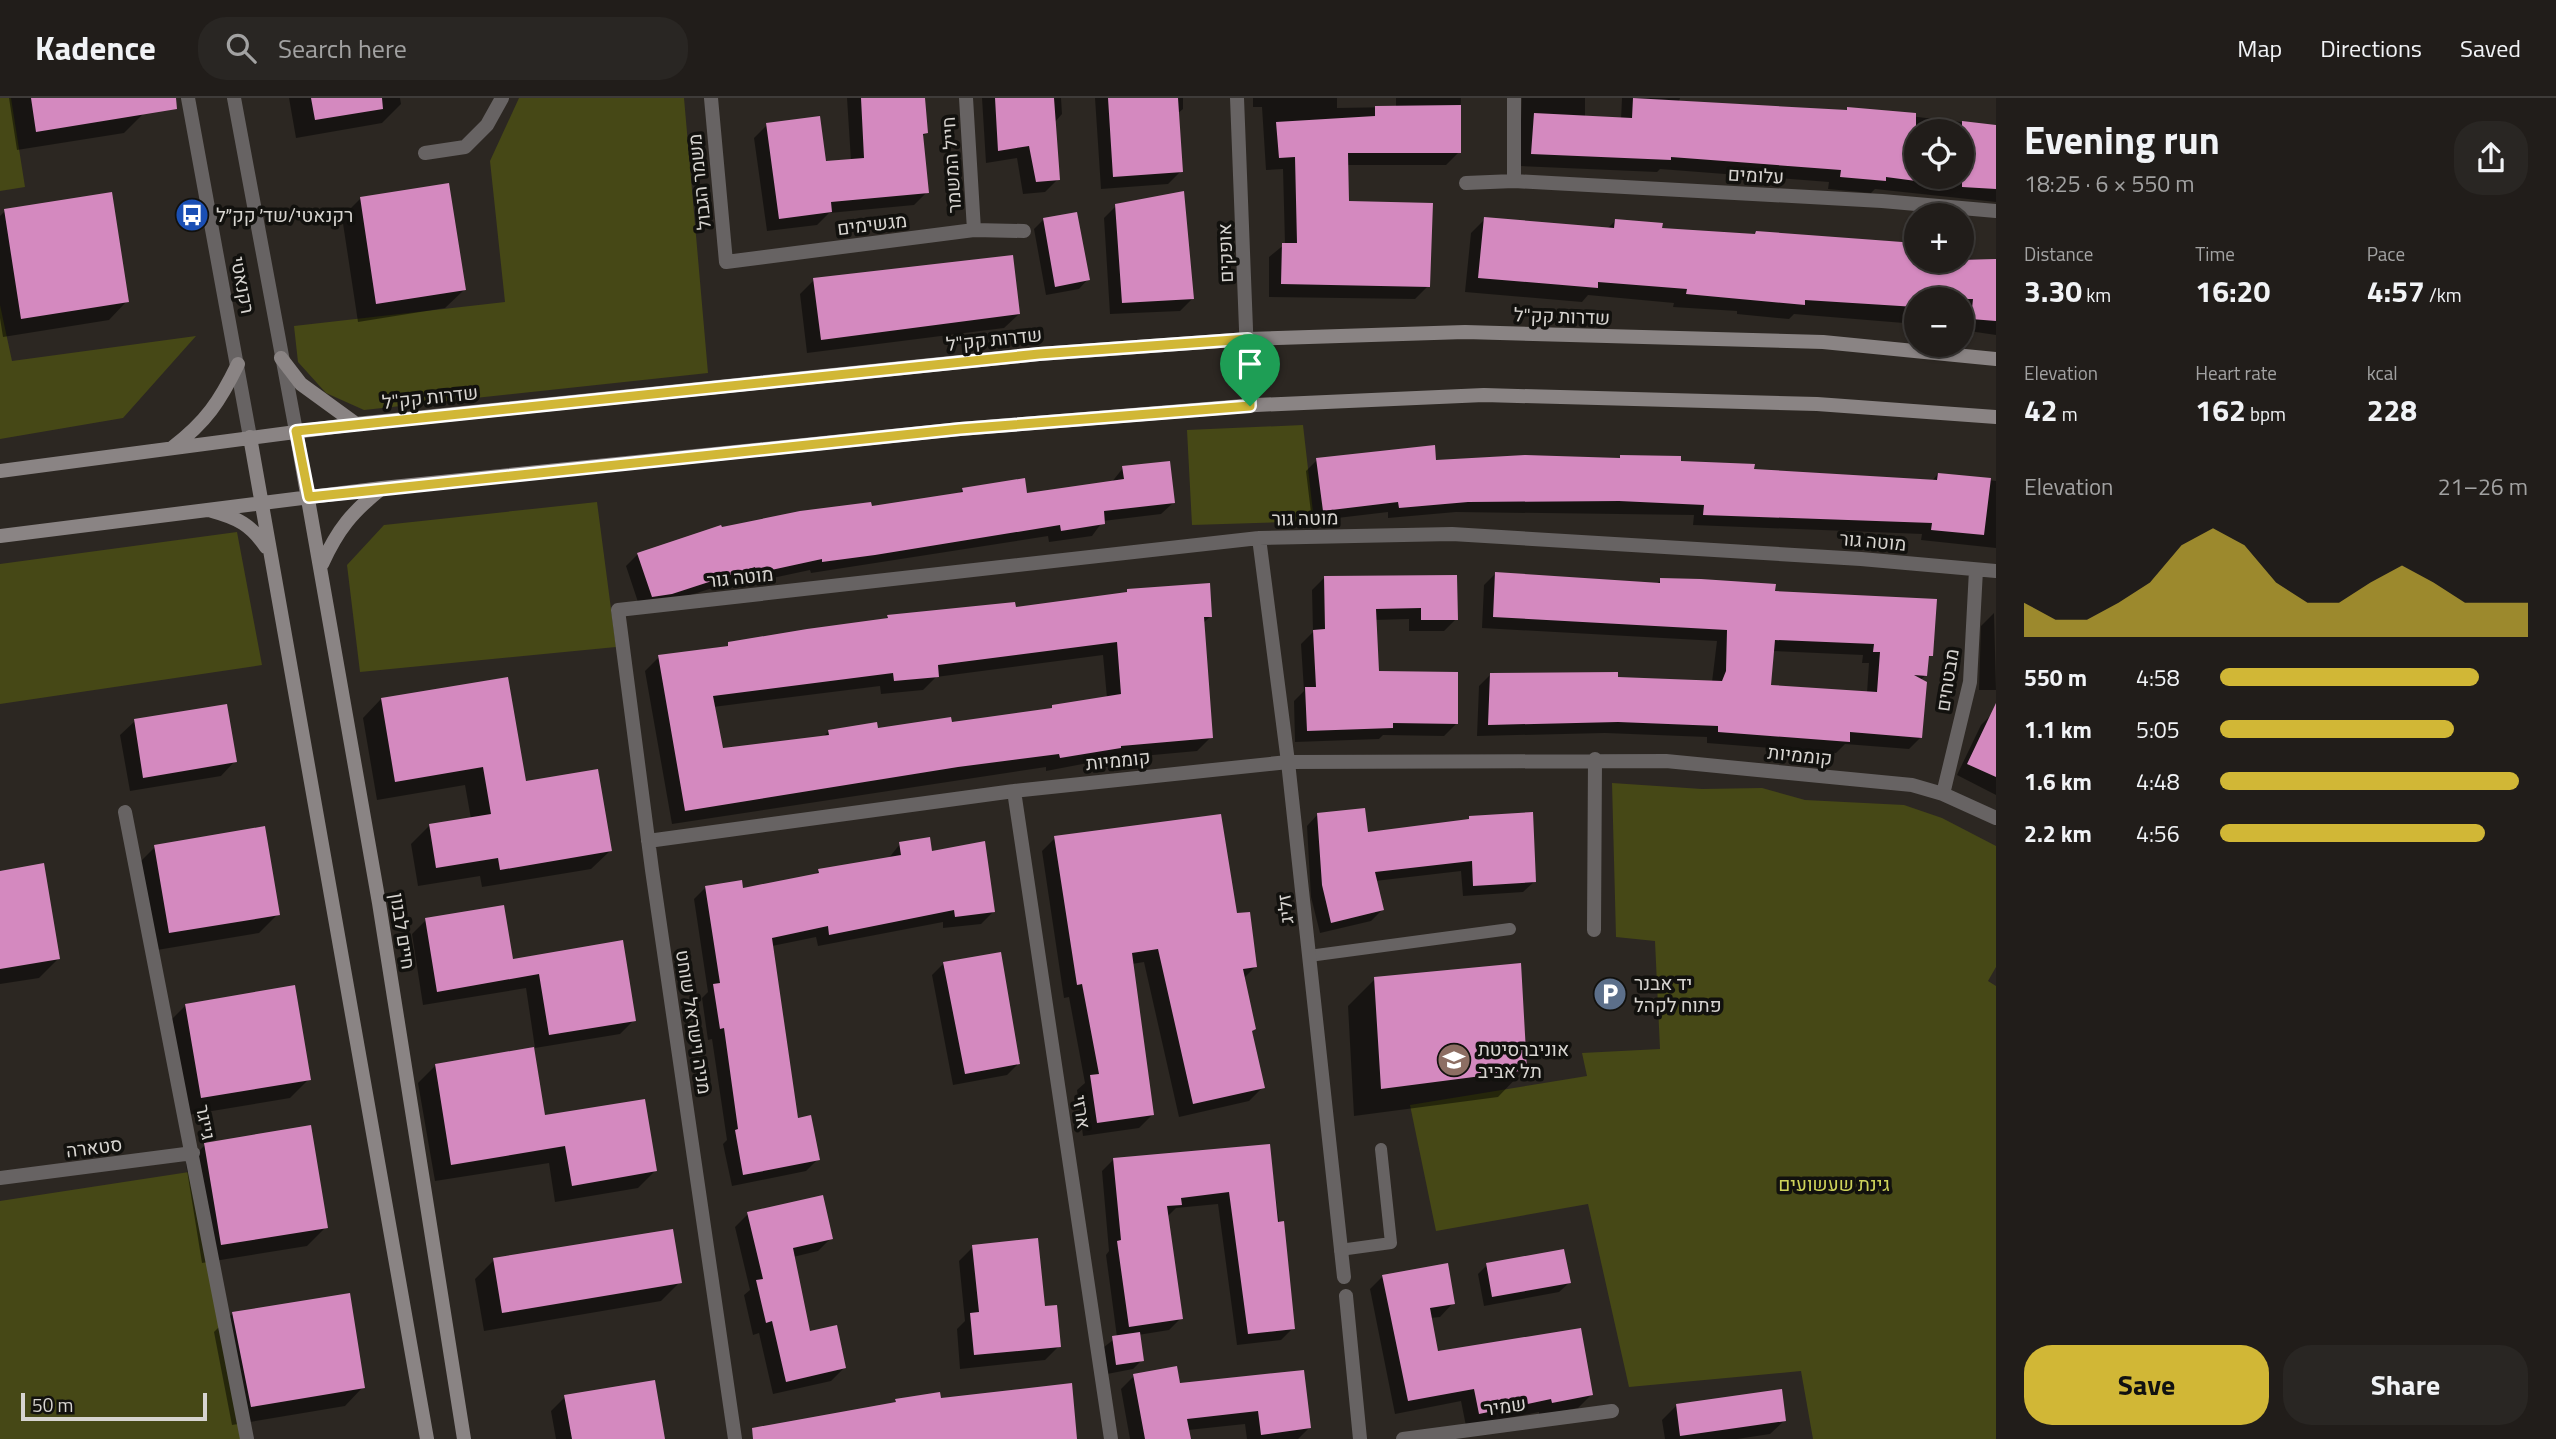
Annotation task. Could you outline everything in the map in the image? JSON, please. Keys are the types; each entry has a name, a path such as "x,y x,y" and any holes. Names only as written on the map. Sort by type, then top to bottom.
{"main road":[{"name":"שדרות קק\"ל","path":"0,471 356,424 1039,354 1248,339 1465,332 1823,342 1996,359"},
{"path":"281,358 301,384 356,424"},
{"path":"173,448 202,425 222,397 238,364"},
{"path":"0,536 382,488 960,429 1250,406 1484,395 1817,404 1996,417"},
{"name":"חיים לבנון","path":"296,431 321,564 464,1439"},
{"path":"250,437 427,1439"},
{"path":"321,564 338,530 356,508 382,488"},
{"path":"204,509 234,517 253,528 270,551"}],"street":[{"name":"רקנאטי","path":"188,98 250,437"},
{"name":"רקנאטי","path":"234,98 296,431"},
{"path":"425,153 465,147 487,125 502,98"},
{"name":"משמר הגבול","path":"710,98 726,262"},
{"name":"חייל המשמר","path":"966,98 974,230"},
{"name":"אופקים","path":"1237,98 1250,406"},
{"path":"1514,98 1514,181"},
{"name":"עלומים","path":"1466,183 1514,181 1882,201 1996,211"},
{"name":"מגשימים","path":"726,262 974,230 1024,231"},
{"name":"מוטה גור","path":"618,610 1259,538 1452,534 1861,559 1996,571"},
{"name":"זליג","path":"1259,538 1288,762 1344,1277"},
{"name":"מבטחים","path":"1943,794 1970,682 1976,570"},
{"name":"מניה וישראל שוחט","path":"618,610 648,841 735,1439"},
{"path":"1594,930 1595,759"},
{"name":"קוממיות","path":"648,841 1014,791 1288,762 1595,759 1666,761 1912,785 1943,794 1996,818"},
{"name":"ארזי","path":"1014,791 1111,1439"},
{"name":"גייגר","path":"125,812 247,1439"},
{"name":"סטארה","path":"0,1178 193,1153"},
{"path":"1346,1296 1360,1439"},
{"name":"שמיר","path":"1403,1439 1612,1411"}],"lane":[{"path":"1309,957 1510,929"},
{"path":"1340,1250 1391,1243 1381,1149"}],"green space":[{"path":"0,98 11,98 25,187 0,191"},
{"path":"519,98 684,98 708,373 364,410 326,393 298,362 294,326 505,302 490,161"},
{"path":"0,305 12,361 196,336 123,418 0,439"},
{"path":"1303,425 1314,521 1192,525 1187,430"},
{"path":"597,502 616,647 360,672 347,565 384,525"},
{"path":"237,532 262,665 0,704 0,564"},
{"name":"גינת שעשועים","path":"1612,783 1702,789 1762,788 1805,800 1904,805 1942,818 1996,846 1996,967 1988,981 1996,986 1996,1439 1813,1439 1801,1371 1629,1387 1588,1204 1436,1231 1410,1105 1587,1076 1582,1053 1660,1049 1655,941 1616,937"},
{"path":"189,1172 241,1439 0,1439 0,1201"}],"building":[{"path":"31,98 176,98 177,109 36,132"},
{"path":"311,98 382,98 383,109 315,120"},
{"path":"861,98 925,98 928,133 923,134 929,193 831,202 832,212 779,219 766,123 820,116 826,161 864,158"},
{"path":"995,98 1054,98 1060,180 1036,182 1029,146 998,151"},
{"path":"1108,98 1178,98 1183,172 1113,177"},
{"path":"1633,98 1847,110 1847,107 1916,113 1916,119 1904,119 1904,179 1886,177 1886,181 1840,177 1841,170 1671,157 1671,160 1531,154 1534,113 1632,118"},
{"path":"1461,105 1461,153 1348,153 1349,201 1433,203 1430,287 1281,284 1282,243 1297,243 1295,157 1279,158 1276,122 1375,116 1375,106"},
{"path":"1974,122 1996,125 1996,189 1974,188"},
{"path":"449,183 466,290 376,304 360,197"},
{"path":"1184,191 1194,299 1122,303 1115,204"},
{"path":"112,192 129,302 21,319 4,209"},
{"path":"1077,212 1090,280 1055,287 1043,218"},
{"path":"1484,217 1614,228 1615,219 1663,223 1662,228 1755,234 1756,231 1904,242 1904,273 1974,273 1974,260 1996,259 1996,321 1974,319 1974,287 1904,287 1904,306 1805,300 1805,305 1686,294 1687,289 1598,282 1598,288 1478,278"},
{"path":"1013,255 1020,314 821,340 813,278"},
{"path":"1435,445 1436,460 1525,455 1620,458 1620,455 1681,456 1681,461 1755,464 1754,469 1937,480 1938,473 1991,478 1984,535 1931,530 1932,523 1703,515 1704,505 1619,501 1468,502 1399,508 1398,502 1323,511 1316,458"},
{"path":"1170,461 1175,503 1104,511 1105,524 1061,531 1060,525 875,555 822,562 822,559 757,573 755,567 672,594 652,597 637,553 721,525 722,527 800,511 871,502 872,506 963,492 962,488 1025,478 1027,493 1124,479 1122,466"},
{"path":"1495,572 1660,583 1660,578 1701,579 1776,584 1775,591 1937,599 1933,656 1929,656 1927,676 1914,675 1927,682 1922,738 1850,732 1850,742 1718,732 1718,726 1618,722 1488,725 1490,673 1618,672 1618,677 1722,681 1726,671 1727,630 1493,617","holes":["1775,640 1874,644 1873,652 1880,652 1877,692 1771,685"]},
{"path":"1457,575 1458,620 1421,620 1421,608 1376,609 1379,671 1458,672 1458,724 1393,723 1393,728 1307,731 1305,687 1316,687 1313,630 1325,629 1324,576"},
{"path":"1210,583 1212,617 1204,617 1213,738 1121,746 1060,758 1059,754 958,767 685,811 658,655 728,646 728,642 888,618 887,615 1015,602 1016,607 1127,592 1127,589","holes":["1117,642 1121,694 1052,705 1052,708 952,722 951,717 878,728 877,722 828,730 829,735 723,748 713,696 893,673 894,681 939,677 938,665"]},
{"path":"508,677 526,781 598,769 612,851 500,870 498,858 436,868 429,824 491,814 483,767 395,782 381,698"},
{"path":"1996,703 1996,777 1967,764"},
{"path":"227,704 237,762 143,778 134,719"},
{"path":"1365,808 1368,832 1469,819 1469,816 1533,812 1536,882 1473,886 1472,861 1375,872 1384,910 1331,923 1322,885 1317,813"},
{"path":"1221,814 1237,913 1250,912 1257,967 1243,969 1256,1029 1252,1031 1265,1088 1193,1104 1158,949 1132,953 1154,1115 1097,1123 1090,1075 1099,1074 1082,984 1077,985 1054,836"},
{"path":"265,826 280,915 169,933 154,845"},
{"path":"930,837 932,851 985,841 995,912 955,917 954,910 829,935 828,926 772,938 798,1118 811,1115 820,1160 743,1175 735,1130 738,1129 724,1028 720,1029 713,984 720,983 705,886 742,880 743,888 819,873 818,869 901,855 899,842"},
{"path":"44,863 60,959 0,969 0,871"},
{"path":"504,905 513,959 623,940 636,1021 549,1035 539,974 437,992 425,918"},
{"path":"1001,952 1020,1064 965,1074 943,962"},
{"path":"1521,963 1527,1070 1381,1089 1374,977"},
{"path":"295,985 311,1080 201,1098 185,1004"},
{"path":"534,1047 545,1115 645,1099 657,1171 572,1186 565,1146 451,1165 435,1064"},
{"path":"311,1125 328,1228 221,1245 204,1143"},
{"path":"1270,1144 1278,1222 1284,1221 1295,1329 1248,1334 1229,1192 1181,1198 1182,1205 1167,1206 1183,1319 1129,1327 1117,1241 1121,1240 1113,1158"},
{"path":"823,1195 833,1239 793,1248 810,1331 837,1325 846,1368 786,1382 772,1321 766,1323 756,1280 763,1279 747,1212"},
{"path":"673,1229 682,1283 502,1313 493,1258"},
{"path":"1038,1238 1045,1306 1057,1305 1061,1347 974,1355 970,1313 979,1312 972,1245"},
{"path":"1564,1249 1571,1283 1492,1297 1486,1263"},
{"path":"1448,1263 1455,1304 1430,1308 1438,1351 1581,1328 1593,1395 1552,1403 1551,1399 1479,1414 1474,1389 1408,1401 1382,1275"},
{"path":"350,1293 365,1388 251,1407 232,1312"},
{"path":"1140,1332 1144,1361 1116,1365 1112,1336"},
{"path":"1177,1366 1180,1383 1304,1370 1311,1428 1261,1435 1258,1411 1187,1419 1191,1439 1145,1439 1133,1374"},
{"path":"655,1380 665,1439 572,1439 564,1395"},
{"path":"1072,1383 1077,1439 753,1439 752,1428 896,1402 895,1399 940,1392 941,1398"},
{"path":"1782,1389 1786,1421 1680,1436 1676,1404"}],"place":[{"name":"רקנאטי/שד׳ קק״ל","path":"192,215"},
{"name":"יד אבנר פתוח לקהל","path":"1610,994"},
{"name":"אוניברסיטת תל אביב","path":"1454,1060"}],"route":[{"path":"1248,339 1250,406 960,429 309,497 296,431 1039,354 1248,339"}]}
